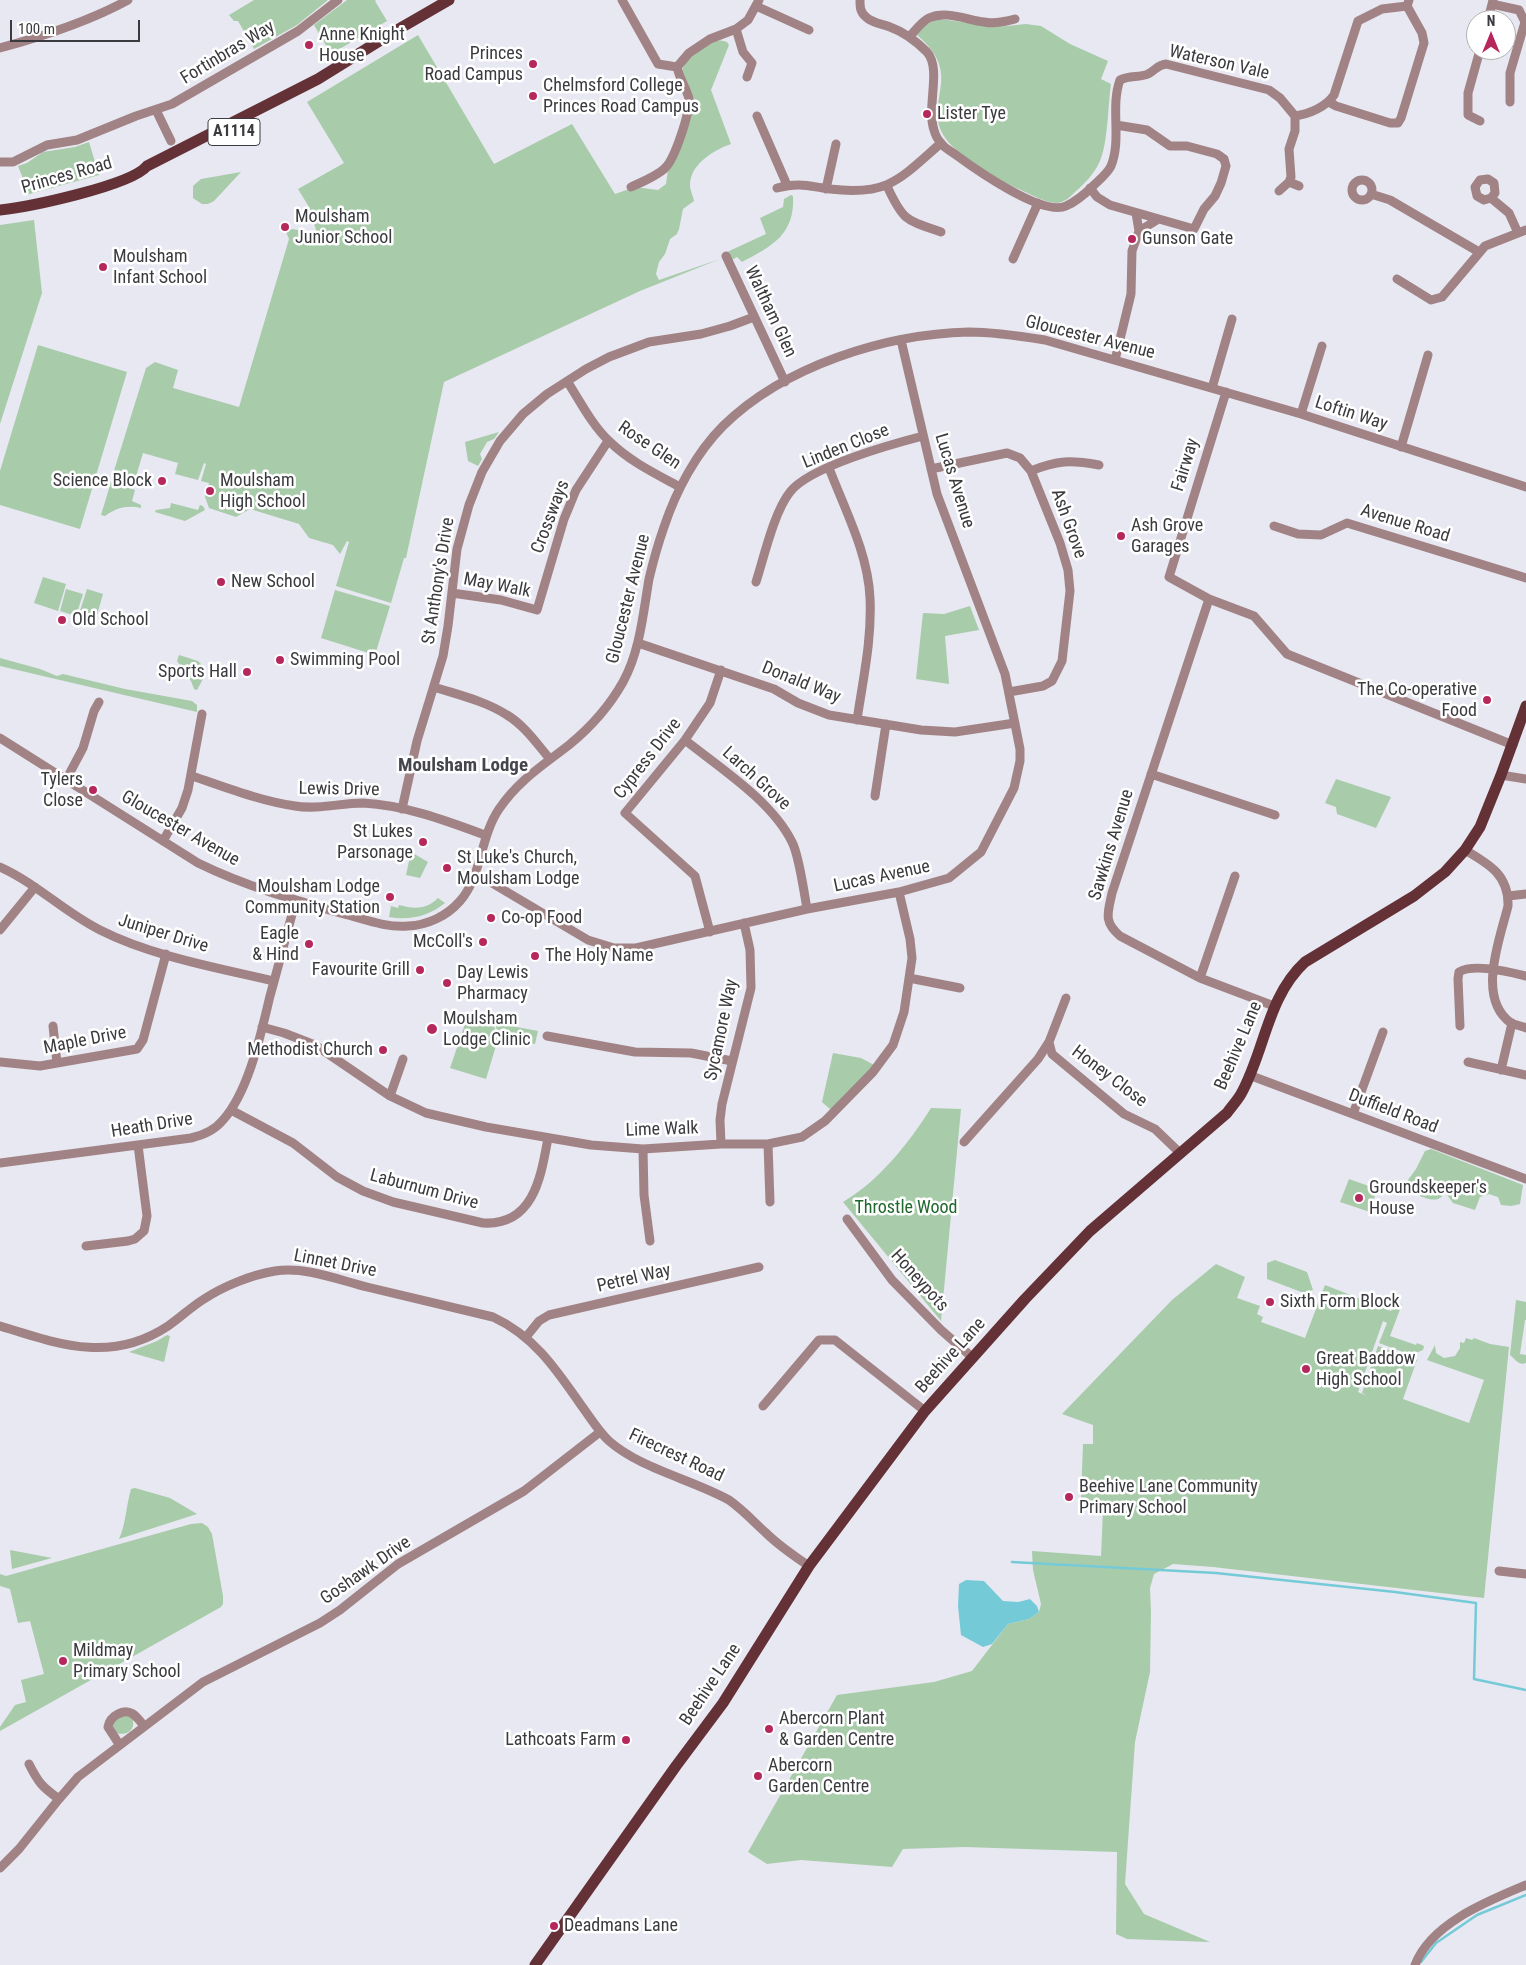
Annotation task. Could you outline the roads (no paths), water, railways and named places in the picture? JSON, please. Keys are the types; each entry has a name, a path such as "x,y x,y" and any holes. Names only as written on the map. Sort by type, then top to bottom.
{"main road":[{"name":"Princes Road","path":"0,210 22,208 115,182 143,171 154,171 288,103 318,79 449,0"},
{"name":"Beehive Lane","path":"535,1965 723,1702 810,1566 925,1411 1025,1300 1090,1232 1227,1113 1241,1095 1274,1006 1297,970 1305,962 1414,896 1444,872 1465,850 1480,827 1502,775 1526,706"}],"street":[{"path":"0,48 75,25 127,0"},
{"name":"Fortinbras Way","path":"0,162 13,162 40,147 77,140 186,97 298,31 338,0"},
{"path":"622,0 658,64 676,66"},
{"path":"777,188 798,184 826,189 862,191 887,186 910,170 940,143 930,114 933,63 928,53 909,37 892,28 871,21 864,16 861,11 860,0"},
{"path":"1493,2 1519,10 1525,22 1510,73 1510,102"},
{"path":"676,66 689,53 703,44 736,29 748,20 758,3 809,30"},
{"path":"1290,182 1289,149 1295,131 1295,116 1304,114 1329,102 1334,95 1358,21 1382,9 1408,3 1422,33 1424,43 1401,118 1398,122 1390,122 1336,106 1329,102"},
{"path":"909,37 920,24 930,17 941,15 1002,23 1015,19"},
{"path":"736,29 743,52 752,63 748,78"},
{"path":"1477,60 1468,93 1468,115 1480,122"},
{"name":"Waterson Vale","path":"940,143 1000,185 1038,204 1053,208 1065,207 1090,188 1110,167 1114,151 1116,90 1120,80 1129,76 1140,76 1150,73 1159,64 1166,64 1269,90 1290,107 1295,116"},
{"path":"632,187 665,168 675,149 689,108 688,98 676,66"},
{"path":"156,110 171,141"},
{"path":"757,116 787,185"},
{"path":"1090,188 1097,197 1110,205 1157,220 1194,229 1204,209 1215,196 1221,182 1226,166 1224,159 1217,154 1187,146 1170,146 1147,130 1116,125"},
{"path":"826,189 836,144"},
{"path":"1290,182 1299,186"},
{"path":"1279,191 1290,182"},
{"path":"887,186 896,206 909,221 941,232"},
{"path":"1370,194 1390,200 1479,252"},
{"path":"1397,279 1431,300 1442,296 1485,246 1522,232 1509,213 1491,198"},
{"path":"1013,260 1038,204"},
{"path":"1115,360 1131,294 1132,251 1140,231 1136,213"},
{"path":"1140,231 1157,220"},
{"name":"Waltham Glen","path":"726,256 785,382"},
{"name":"St Anthony's Drive","path":"402,809 412,759 443,656 457,549 468,505 482,472 500,441 523,414 547,394 609,357 649,342 701,334 754,317"},
{"path":"1212,388 1232,319"},
{"name":"Gloucester Avenue","path":"0,738 198,863 222,875 248,886 389,925 407,926 421,924 444,915 455,907 468,890 476,873 486,835 497,812 514,789 532,772 570,744 606,710 625,678 638,643 650,574 664,526 680,487 703,450 723,426 760,396 785,382 844,355 872,346 940,334 1003,334 1045,340 1164,374"},
{"name":"Lucas Avenue","path":"476,873 588,940 614,948 636,948 807,909 899,892 948,878 981,852 1017,780 1020,749 1000,658 937,494 901,340"},
{"path":"1301,414 1322,346"},
{"path":"1401,447 1428,356"},
{"name":"Loftin Way","path":"1164,374 1301,414 1526,486"},
{"name":"Rose Glen","path":"567,381 608,441 650,471 680,487"},
{"name":"Fairway","path":"1209,599 1169,577 1226,392"},
{"name":"Linden Close","path":"756,582 780,512 790,492 806,479 829,468 891,444 923,436"},
{"name":"Crossways","path":"537,610 562,527 576,490 608,441"},
{"name":"Ash Grove","path":"931,470 1007,454 1020,458 1031,471 1064,556 1070,591 1062,661 1055,676 1043,686 1009,692"},
{"path":"1031,471 1066,460 1099,465"},
{"path":"829,468 856,535 870,597 867,662 858,720"},
{"name":"Avenue Road","path":"1274,526 1298,534 1321,535 1347,523 1526,578"},
{"name":"May Walk","path":"452,593 500,600 537,610"},
{"path":"1209,599 1254,616 1287,654 1513,745"},
{"name":"Sawkins Avenue","path":"1209,599 1112,893 1107,917 1110,928 1120,936 1200,978 1274,1006"},
{"name":"Donald Way","path":"638,643 774,689 798,703 829,715 921,730 955,732 1016,724"},
{"name":"Cypress Drive","path":"710,932 694,876 625,813 685,740 710,703 721,670"},
{"path":"434,687 484,703 508,715 532,737 550,759"},
{"path":"66,780 83,748 99,702"},
{"path":"164,840 182,808 192,776 202,714"},
{"path":"875,796 886,724"},
{"name":"Larch Grove","path":"685,740 760,800 779,820 794,843 807,909"},
{"path":"1151,774 1275,815"},
{"path":"1502,775 1526,779"},
{"name":"Lewis Drive","path":"192,776 266,800 295,806 315,808 365,803 402,809 486,835"},
{"path":"1465,850 1482,860 1502,878 1508,896 1508,906 1493,969 1492,986 1494,1000 1501,1012 1512,1023 1526,1028"},
{"name":"Juniper Drive","path":"0,867 35,886 98,929 129,944 274,981"},
{"path":"1200,978 1235,876"},
{"path":"0,930 35,886"},
{"name":"Lime Walk","path":"262,1027 315,1045 390,1096 426,1113 486,1127 591,1146 643,1149 721,1144 768,1144 802,1136 825,1121 874,1072 893,1045 904,1012 912,958 910,939 899,892"},
{"path":"1508,896 1526,894"},
{"name":"Heath Drive","path":"0,1164 198,1136 220,1124 231,1110 247,1077 296,900"},
{"name":"Sycamore Way","path":"721,1144 722,1104 751,988 750,950 744,924"},
{"name":"Maple Drive","path":"0,1062 40,1066 137,1049 143,1040 166,954"},
{"path":"1460,1026 1459,972 1464,969 1493,969 1526,976"},
{"path":"909,978 960,988"},
{"name":"Honey Close","path":"964,1142 1038,1060 1049,1042 1066,998"},
{"path":"1501,1070 1512,1023"},
{"path":"53,1026 57,1063"},
{"path":"1353,1114 1382,1032"},
{"path":"547,1036 636,1052 691,1053 732,1061"},
{"name":"Honey Close","path":"1049,1042 1052,1054 1124,1114 1155,1129 1180,1152"},
{"path":"390,1096 403,1059"},
{"path":"1468,1062 1526,1075"},
{"name":"Duffield Road","path":"1249,1075 1526,1179"},
{"name":"Laburnum Drive","path":"231,1110 294,1143 336,1177 362,1191 393,1202 483,1222 496,1222 512,1217 529,1202 537,1187 548,1138"},
{"path":"768,1144 770,1202"},
{"path":"86,1246 128,1241 135,1239 144,1231 147,1225 147,1216 138,1145"},
{"path":"643,1149 644,1195 650,1241"},
{"name":"Honeypots","path":"847,1219 892,1280 941,1330 973,1358"},
{"name":"Petrel Way","path":"526,1337 539,1321 548,1316 759,1267"},
{"name":"Linnet Drive","path":"0,1326 72,1346 96,1348 124,1344 159,1331 204,1298 218,1291 264,1274 286,1270 342,1280 493,1317 526,1337"},
{"name":"Firecrest Road","path":"526,1337 552,1363 600,1432 620,1449 635,1458 729,1500 742,1509 785,1549 810,1566"},
{"path":"763,1406 819,1340 835,1340 925,1411"},
{"name":"Goshawk Drive","path":"0,1868 19,1849 78,1777 203,1682 299,1634 340,1610 398,1564 524,1491 600,1432"},
{"path":"1499,1571 1526,1574"},
{"path":"119,1744 108,1727 109,1722 114,1716 129,1711 144,1726"},
{"path":"29,1764 38,1782 59,1798"},
{"path":"1415,1965 1431,1940 1452,1922 1478,1906 1526,1886"}],"water":[{"path":"966,1580 984,1581 1003,1601 1018,1602 1030,1599 1037,1606 1039,1612 1029,1619 1008,1624 992,1644 983,1647 961,1635 958,1606 959,1584"}],"waterway":[{"path":"1012,1562 1216,1573 1395,1592 1476,1603 1474,1679 1526,1690"},
{"path":"1421,1962 1436,1943 1477,1915 1526,1895"}],"place":[{"name":"Anne Knight House","path":"309,45"},
{"name":"Princes Road Campus","path":"533,64"},
{"name":"Chelmsford College Princes Road Campus","path":"533,96"},
{"name":"Lister Tye","path":"927,114"},
{"name":"Moulsham Junior School","path":"285,227"},
{"name":"Gunson Gate","path":"1132,239"},
{"name":"Moulsham Infant School","path":"103,267"},
{"name":"Science Block","path":"162,481"},
{"name":"Moulsham High School","path":"210,491"},
{"name":"Ash Grove Garages","path":"1121,536"},
{"name":"New School","path":"221,582"},
{"name":"Old School","path":"62,620"},
{"name":"Swimming Pool","path":"280,660"},
{"name":"Sports Hall","path":"247,672"},
{"name":"The Co-operative Food","path":"1487,700"},
{"name":"Tylers Close","path":"93,790"},
{"name":"St Lukes Parsonage","path":"423,842"},
{"name":"St Luke's Church, Moulsham Lodge","path":"447,868"},
{"name":"Moulsham Lodge Community Station","path":"390,897"},
{"name":"Co-op Food","path":"491,918"},
{"name":"McColl's","path":"483,942"},
{"name":"Eagle & Hind","path":"309,944"},
{"name":"The Holy Name","path":"535,956"},
{"name":"Favourite Grill","path":"420,970"},
{"name":"Day Lewis Pharmacy","path":"447,983"},
{"name":"Moulsham Lodge Clinic","path":"432,1029"},
{"name":"Methodist Church","path":"383,1050"},
{"name":"Groundskeeper's House","path":"1359,1198"},
{"name":"Sixth Form Block","path":"1270,1302"},
{"name":"Great Baddow High School","path":"1306,1369"},
{"name":"Beehive Lane Community Primary School","path":"1069,1497"},
{"name":"Mildmay Primary School","path":"63,1661"},
{"name":"Abercorn Plant & Garden Centre","path":"769,1729"},
{"name":"Lathcoats Farm","path":"626,1740"},
{"name":"Abercorn Garden Centre","path":"758,1776"},
{"name":"Deadmans Lane","path":"554,1926"}],"district":[{"name":"Moulsham Lodge","path":"463,766"}],"park label":[{"name":"Throstle Wood","path":"906,1208"}]}
